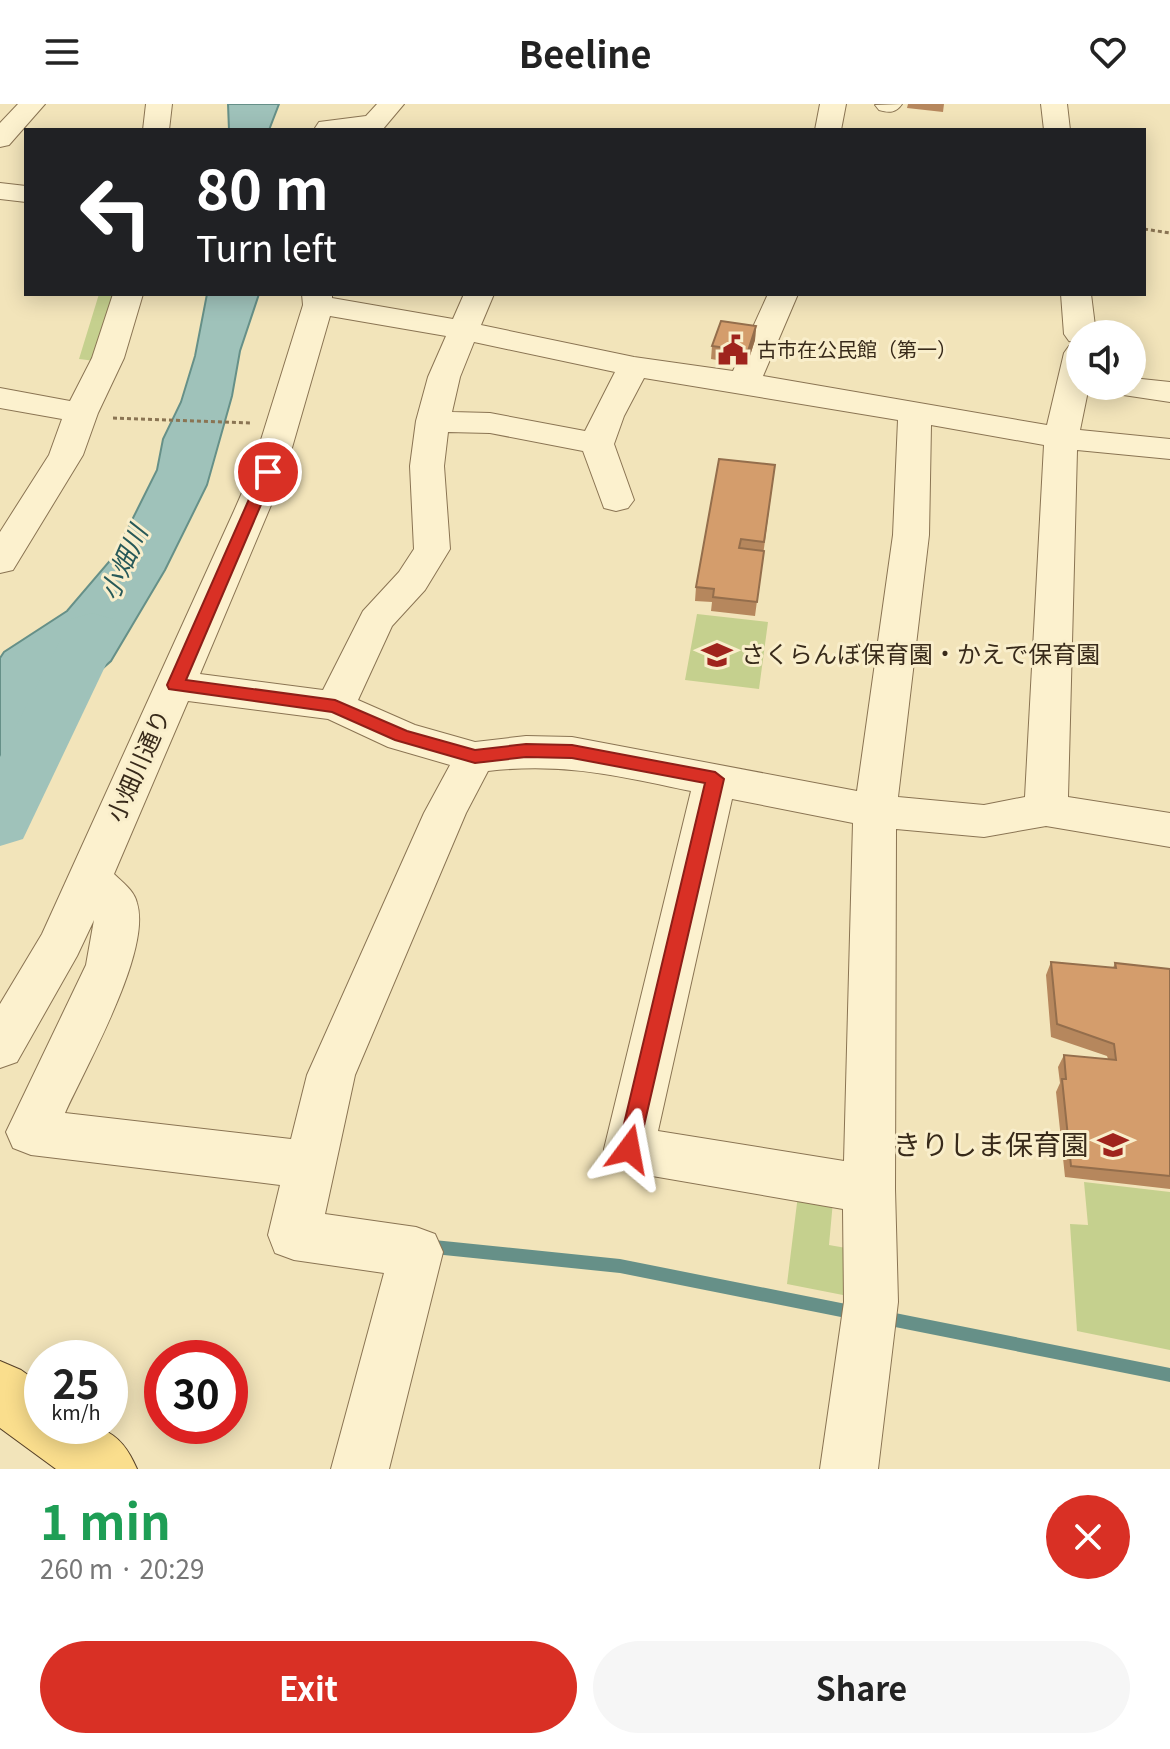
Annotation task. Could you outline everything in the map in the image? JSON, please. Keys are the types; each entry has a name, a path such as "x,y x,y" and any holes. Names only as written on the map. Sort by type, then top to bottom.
{"main road":[{"path":"0,1391 24,1409"},
{"path":"72,1444 106,1469"}],"street":[{"path":"0,139 32,104"},
{"path":"156,128 159,104"},
{"path":"326,121 374,123 393,104"},
{"path":"828,128 833,104"},
{"path":"1054,104 1057,128"},
{"path":"0,191 24,194"},
{"path":"0,561 93,415 127,296"},
{"path":"335,706 376,620 412,581 432,549 427,466 433,421 444,377 478,296"},
{"path":"744,383 782,296"},
{"path":"1076,296 1079,320"},
{"path":"318,300 634,367 1061,438 1170,449"},
{"name":"小畑川通り","path":"0,1047 61,943 268,472 318,300"},
{"path":"616,500 597,444 607,416 634,367"},
{"path":"1146,389 1170,392"},
{"path":"0,398 93,415"},
{"path":"1046,810 1061,438 1071,400"},
{"path":"849,1469 870,1316 875,811 911,535 915,413"},
{"path":"433,421 490,423 597,444"},
{"path":"175,685 335,706 402,736 475,757 526,751 572,752 875,811 984,821 1046,810 1170,830"},
{"path":"360,1469 416,1252 294,1235 331,1075 432,842 475,757"},
{"path":"715,779 629,1149 869,1189"},
{"path":"88,877 115,903 117,929 109,965 31,1132 310,1165"}],"path":[{"path":"1146,229 1170,233"},
{"path":"93,415 258,423"}],"green space":[{"path":"98,296 115,296 95,361 79,359"},
{"path":"697,614 768,622 759,689 685,680"},
{"path":"1084,1182 1170,1192 1170,1350 1077,1331 1070,1224 1088,1225"},
{"path":"798,1195 833,1201 829,1245 852,1249 848,1296 787,1284"}],"water":[{"path":"228,104 279,104 270,128 229,128"},
{"path":"207,296 258,296 240,351 232,396 207,485 165,570 111,661 33,730 0,779 0,658 4,652 67,611 114,556 157,470 163,439 181,402 195,356"}],"building":[{"path":"721,321 756,326 748,351 712,346"},
{"path":"719,459 775,465 764,542 741,539 739,548 764,551 757,602 713,597 714,589 696,587"},
{"path":"1051,962 1116,968 1115,963 1170,969 1170,1176 1071,1166 1062,1079 1066,1079 1064,1055 1116,1060 1114,1044 1057,1024"}],"waterway":[{"name":"小畑川","path":"0,821 92,633"},
{"path":"434,1247 620,1266 856,1313"},
{"path":"885,1318 1170,1375"}],"place":[{"name":"古市在公民館（第一）","path":"733,350"},
{"name":"さくらんぼ保育園・かえで保育園","path":"717,655"},
{"name":"きりしま保育園","path":"1113,1145"}],"route":[{"path":"268,472 175,685 335,706 402,736 475,757 526,751 572,752 715,779 629,1149"}]}
